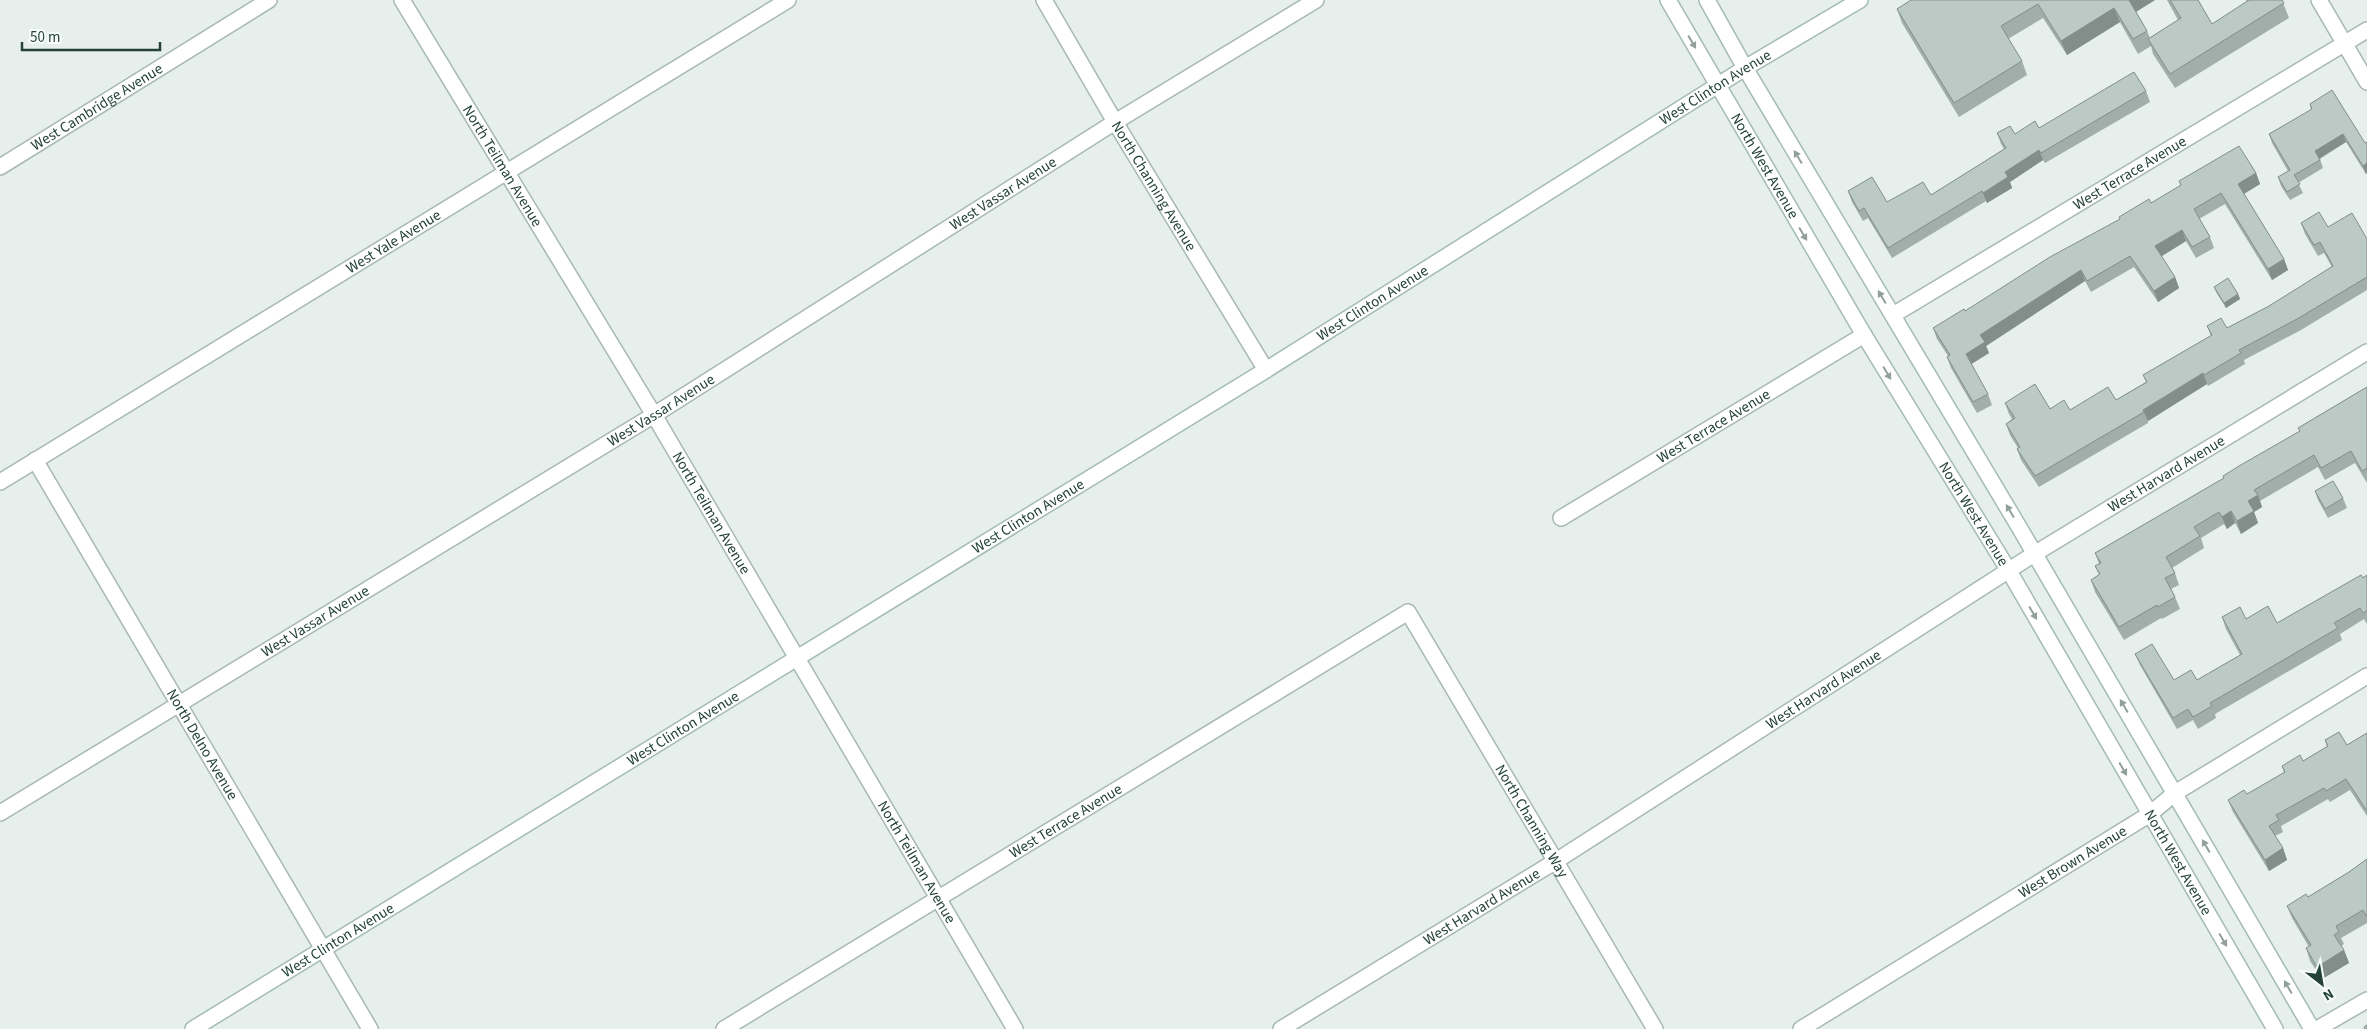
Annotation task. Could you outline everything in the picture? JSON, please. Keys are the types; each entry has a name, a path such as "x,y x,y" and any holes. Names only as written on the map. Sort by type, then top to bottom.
{"street":[{"name":"West Cambridge Avenue","path":"0,167 269,0"},
{"name":"North Teilman Avenue","path":"402,0 654,415 1015,1029"},
{"name":"West Yale Avenue","path":"0,482 788,0"},
{"name":"North Channing Avenue","path":"1044,0 1115,122 1266,370"},
{"name":"West Vassar Avenue","path":"0,812 654,415 1115,122 1316,0"},
{"name":"North West Avenue","path":"1668,0 1864,335 2009,571 2275,1029"},
{"name":"North West Avenue","path":"1708,0 1745,68 1893,315 2312,1029"},
{"name":"West Clinton Avenue","path":"193,1029 1266,370 1745,68 1860,0"},
{"path":"2318,0 2367,82"},
{"name":"West Terrace Avenue","path":"1893,315 2367,30"},
{"name":"West Terrace Avenue","path":"1561,518 1864,335"},
{"name":"West Harvard Avenue","path":"1281,1029 1556,861 2034,554 2367,352"},
{"name":"North Delno Avenue","path":"36,460 370,1029"},
{"name":"West Terrace Avenue","path":"724,1029 1408,612"},
{"name":"North Channing Way","path":"1408,612 1655,1029"},
{"name":"West Brown Avenue","path":"1801,1029 2150,814 2175,793 2367,676"},
{"path":"2317,1029 2367,1000"}],"building":[{"path":"1911,0 2129,0 2147,31 2133,39 2114,8 2061,41 2038,4 2001,26 2022,61 1954,103 1897,9"},
{"path":"2170,0 2198,0 2212,24 2249,0 2282,0 2284,3 2170,74 2148,39 2181,18"},
{"path":"2134,72 2146,91 2041,153 2039,150 2005,172 2008,177 1888,248 1864,208 1859,211 1848,191 1872,177 1887,202 1923,182 1931,195 2006,148 1997,133 2010,126 2015,134 2035,121 2039,128"},
{"path":"2332,90 2365,143 2367,142 2367,163 2363,166 2343,134 2315,151 2320,160 2294,175 2300,184 2287,192 2278,177 2290,170 2269,134 2312,109 2310,104"},
{"path":"2239,146 2256,173 2238,184 2284,259 2268,269 2221,193 2194,209 2210,237 2192,247 2182,230 2155,246 2175,277 2154,291 2130,256 2087,281 2081,270 1980,335 1985,342 1966,354 1988,394 1973,402 1947,357 1950,355 1933,328 1964,309 1965,311 2050,257 2120,219 2119,217 2149,199 2151,203 2181,185 2179,181"},
{"path":"2319,212 2328,227 2352,213 2367,239 2367,277 2297,319 2239,350 2241,353 2204,375 2203,373 2143,410 2144,412 2035,476 2017,449 2020,447 2006,424 2015,418 2005,403 2035,384 2050,409 2064,400 2070,410 2108,387 2116,400 2147,382 2143,375 2212,335 2207,326 2221,318 2227,328 2269,306 2333,266 2320,242 2314,245 2301,223"},
{"path":"2228,278 2238,294 2224,303 2214,287"},
{"path":"2367,387 2367,468 2362,471 2351,451 2321,468 2314,455 2254,490 2258,495 2248,501 2254,511 2237,521 2231,511 2222,517 2219,512 2194,527 2200,536 2166,557 2175,573 2165,578 2175,597 2119,627 2091,580 2100,574 2095,566 2101,563 2095,553 2224,478 2223,476 2239,466 2300,431 2298,428"},
{"path":"2333,481 2343,498 2325,509 2315,491"},
{"path":"2361,575 2363,578 2367,575 2367,611 2363,613 2360,608 2334,623 2338,628 2210,703 2212,706 2193,717 2188,709 2173,718 2135,654 2152,644 2174,680 2191,670 2197,680 2242,654 2222,617 2240,607 2246,619 2268,606 2277,623"},
{"path":"2339,732 2347,745 2367,733 2367,811 2346,779 2326,791 2324,788 2276,815 2279,820 2269,826 2283,848 2265,860 2228,800 2244,790 2247,794 2285,772 2282,766 2300,755 2303,761 2328,746 2325,740"},
{"path":"2367,859 2367,917 2363,910 2336,926 2339,932 2334,935 2344,950 2317,967 2306,948 2311,945 2287,906 2306,894 2308,897"}]}
